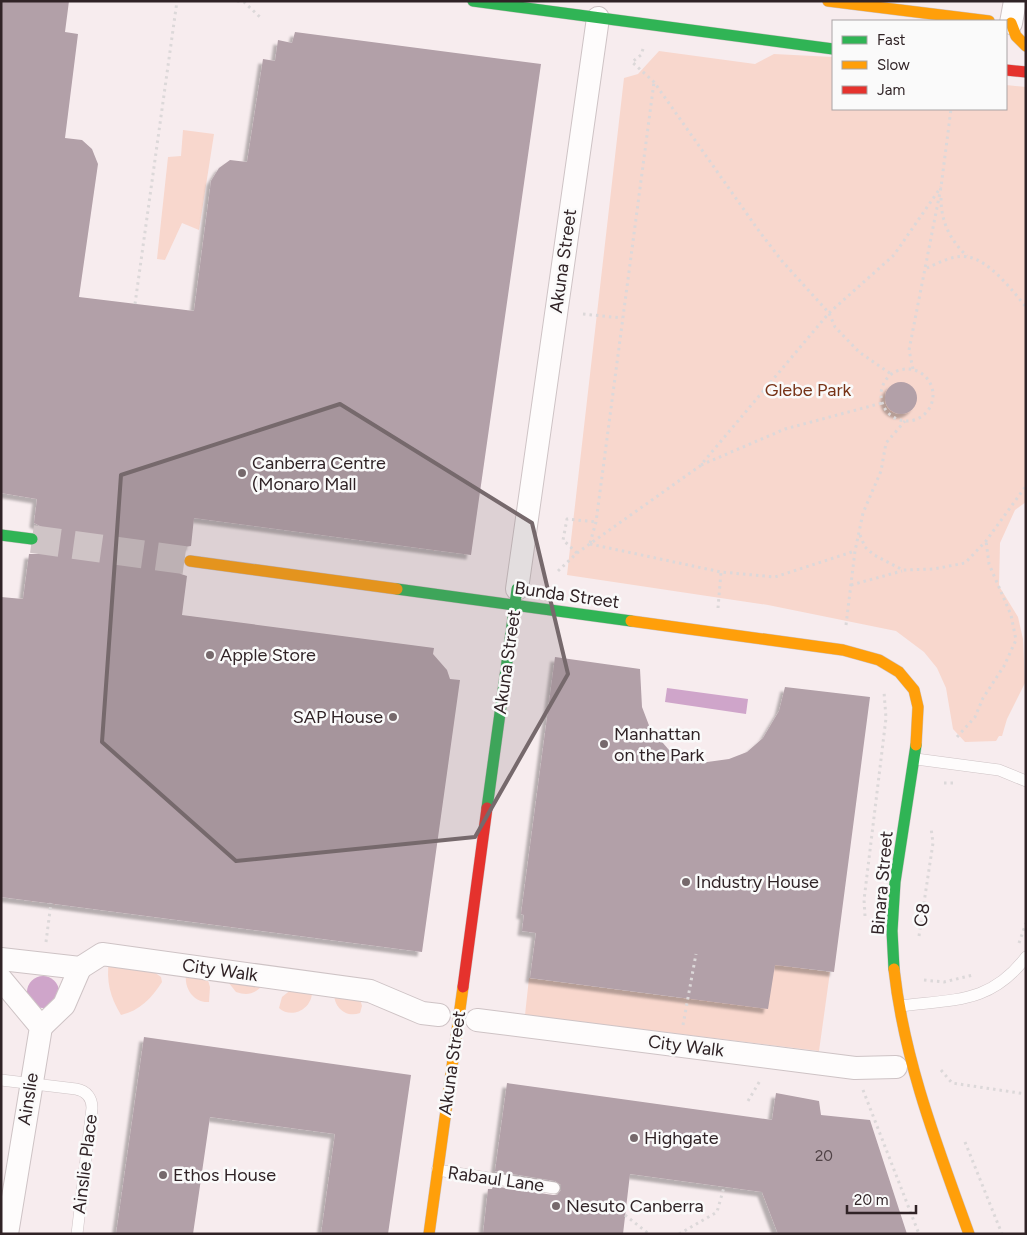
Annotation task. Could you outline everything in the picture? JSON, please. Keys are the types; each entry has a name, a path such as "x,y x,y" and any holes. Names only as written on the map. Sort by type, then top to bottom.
{"street":[{"path":"473,1 598,14 832,48"},
{"path":"828,1 970,20"},
{"path":"1015,1 1007,25 1026,46"},
{"name":"Akuna Street","path":"429,1234 598,14"},
{"path":"1007,70 1026,72"},
{"path":"1,535 32,539"},
{"name":"Bunda Street","path":"190,561 516,597 867,654 889,663 908,680 918,703"},
{"name":"Binara Street","path":"918,703 916,759 896,877 892,931 904,1067 918,1090 970,1234"},
{"name":"City Walk","path":"80,968 102,954 370,991 422,1013 439,1015"},
{"path":"1,959 80,968 64,1005 41,1027 1,978"},
{"name":"City Walk","path":"477,1020 855,1068 904,1067"},
{"name":"Ainslie","path":"7,1234 30,1084 41,1027"}],"lane":[{"path":"916,759 999,770 1026,781"},
{"path":"900,1006 974,996 998,987 1017,969 1026,957"},
{"name":"Ainslie Place","path":"1,1080 82,1090 90,1098 92,1103 77,1234"},
{"name":"Rabaul Lane","path":"437,1170 554,1188"}],"path":[{"path":"135,304 177,1"},
{"path":"237,1 244,2 262,19"},
{"path":"632,62 654,82 782,262 829,313 835,327 858,352 891,374"},
{"path":"590,544 596,522 654,82"},
{"path":"913,369 909,350 916,307 927,268 941,187 951,110"},
{"path":"700,466 829,313 894,256 941,187"},
{"path":"941,187 941,211 947,231 956,245 1012,288 1025,306"},
{"path":"927,268 946,260 968,256"},
{"path":"583,314 622,318"},
{"path":"843,650 855,551 860,535 863,513 881,471 886,443 905,421 921,416 927,410 933,394 927,378 913,369 898,370 891,374 882,387 882,403 891,415 905,421"},
{"path":"558,571 577,553 700,466 785,429 882,403"},
{"path":"851,585 902,570 934,569 965,563 986,541 1026,486"},
{"path":"577,553 563,540 567,519 596,522"},
{"path":"860,535 865,547 874,555 902,570"},
{"path":"957,737 975,717 983,698 1004,666 1016,640 1011,615 989,564 986,541"},
{"path":"590,544 721,572 775,577 855,551"},
{"path":"719,591 721,572"},
{"name":"C8","path":"916,941 920,934 933,843 931,825"},
{"path":"42,964 51,903"},
{"path":"1014,950 1019,943 1026,922"},
{"path":"680,1046 696,954"},
{"path":"924,980 944,982 977,974"},
{"path":"937,1066 952,1083 1026,1094"},
{"path":"855,1068 919,1234"},
{"path":"748,1101 759,1085"},
{"path":"963,1137 1002,1234"},
{"path":"679,1234 717,1212 724,1187"},
{"path":"625,1215 650,1234"}],"highlighted area":[{"path":"340,404 532,523 568,674 475,837 236,861 102,742 121,475"}],"green space":[{"name":"Glebe Park","path":"659,51 755,64 774,54 832,57 832,110 1007,110 1007,85 1026,87 1026,502 1015,510 1000,543 999,586 1018,617 1023,639 1025,683 1007,719 1002,736 999,736 996,741 965,742 953,729 946,688 937,668 924,652 896,631 768,605 567,575 624,78 638,74"},
{"path":"183,130 214,134 199,230 182,223 165,260 157,259 168,157 181,156"},
{"path":"689,953 830,972 819,1051 525,1015 529,978 682,998"},
{"path":"109,960 154,972 161,977 162,982 144,1003 134,1010 121,1015 110,989 108,975"},
{"path":"186,974 207,977 210,987 209,1002 199,1000 191,994 188,990"},
{"path":"228,982 262,986 256,991 244,994 236,992"},
{"path":"292,989 312,993 311,999 304,1008 294,1013 289,1013 279,1008 282,997"},
{"path":"334,993 359,995 362,1006 360,1013 350,1014 342,1010 336,1003"}],"shaded area":[{"path":"667,688 748,699 746,714 665,702"},
{"path":"43,976 54,981 59,992 54,1003 43,1008 32,1003 27,992 32,981"}],"building":[{"name":"Canberra Centre (Monaro Mall","path":"1,1 69,1 65,32 78,34 65,138 82,140 92,149 98,164 79,297 194,311 211,181 219,168 230,160 247,162 263,59 275,61 278,40 292,43 295,32 541,64 471,555 194,518 191,546 184,547 178,551 175,559 176,567 181,574 187,576 182,615 434,648 433,654 447,670 450,679 460,680 422,952 1,897 1,597 23,599 29,554 38,554 44,549 48,541 47,533 42,527 34,523 37,499 1,493"},
{"path":"901,382 913,386 917,398 913,410 901,414 889,410 885,398 889,386"},
{"path":"555,657 640,669 642,707 650,728 669,750 700,763 729,759 747,752 763,738 779,711 785,687 870,697 834,972 775,965 768,1009 530,978 536,933 522,931 524,915 521,914"},
{"path":"144,1037 411,1075 388,1234 321,1234 335,1134 210,1117 193,1234 116,1234"},
{"path":"507,1083 772,1120 776,1093 819,1101 821,1115 870,1120 907,1234 778,1234 762,1192 630,1174 623,1234 483,1234 488,1189 492,1189 493,1186 553,1195 557,1195 561,1190 561,1185 555,1181 495,1171"}],"tunnel":[{"path":"32,539 190,561"}],"traffic: fast":[{"path":"473,1 832,49"},
{"path":"1,535 32,539"},
{"path":"397,589 631,621"},
{"path":"487,808 517,589"},
{"path":"894,969 892,931 895,882 916,745"}],"traffic: slow":[{"path":"828,1 981,20"},
{"path":"1011,23 1016,36 1026,46"},
{"path":"190,561 397,589"},
{"path":"631,621 843,650 879,660 899,672 914,690 918,707 916,745"},
{"path":"894,969 899,1003 914,1071 934,1137 969,1234"},
{"path":"429,1234 463,987"}],"traffic: jam":[{"path":"1007,70 1026,72"},
{"path":"463,987 487,808"}],"place":[{"name":"Canberra Centre (Monaro Mall","path":"242,473"},
{"name":"Apple Store","path":"210,655"},
{"name":"SAP House","path":"393,717"},
{"name":"Manhattan on the Park","path":"604,744"},
{"name":"Industry House","path":"686,882"},
{"name":"Highgate","path":"634,1138"},
{"name":"Ethos House","path":"163,1175"},
{"name":"Nesuto Canberra","path":"556,1206"}]}
